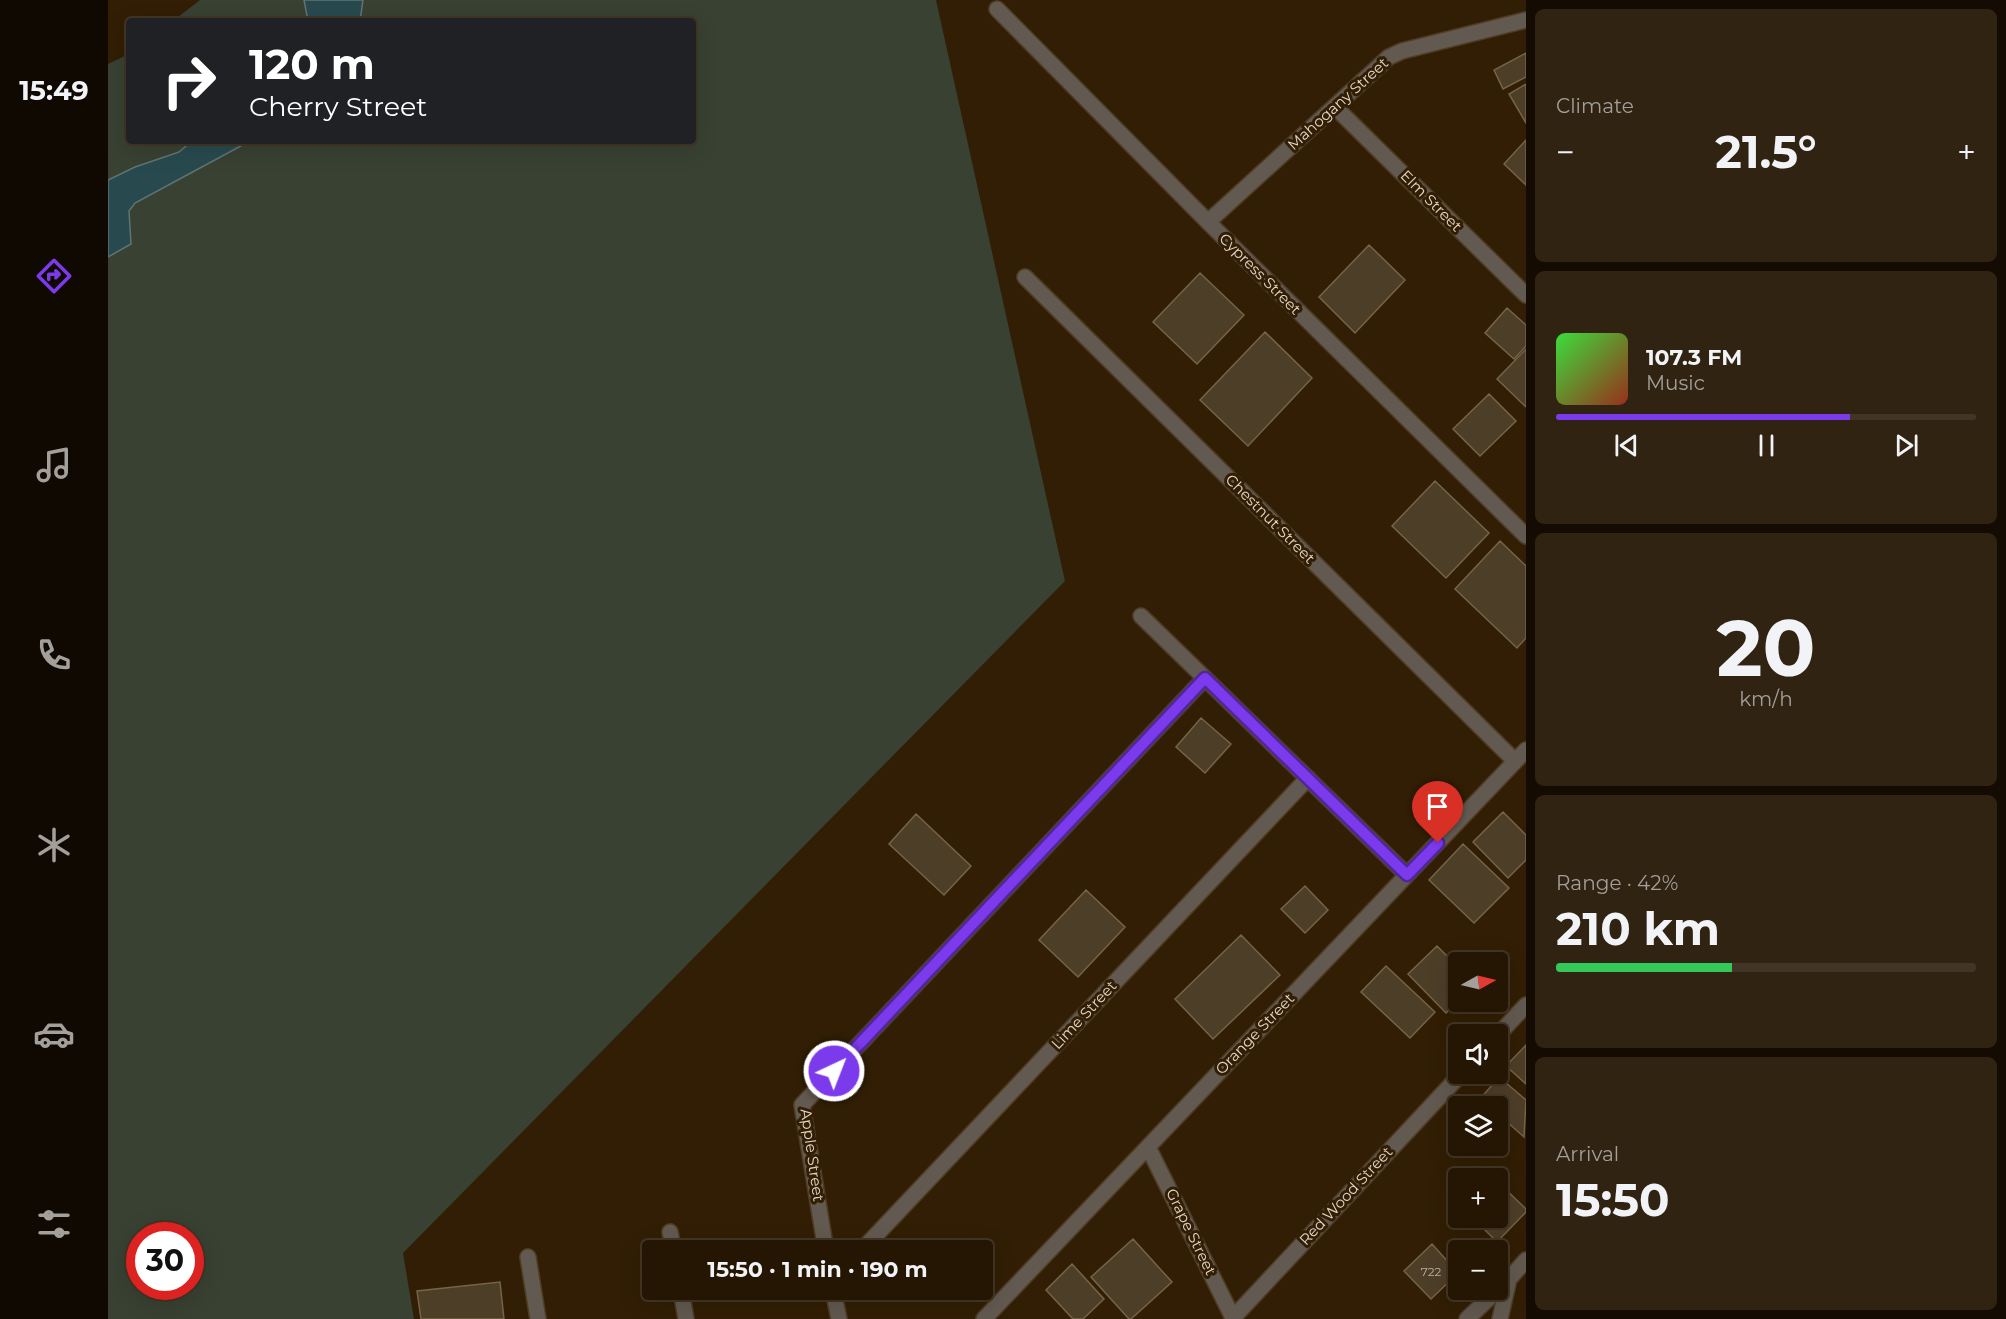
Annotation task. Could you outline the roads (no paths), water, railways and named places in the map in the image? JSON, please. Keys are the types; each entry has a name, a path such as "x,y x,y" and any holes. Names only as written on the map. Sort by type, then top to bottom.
{"street":[{"name":"Cypress Street","path":"997,9 1208,222 1526,536"},
{"name":"Mahogany Street","path":"1208,222 1389,57 1402,51 1526,20"},
{"name":"Elm Street","path":"1335,107 1524,290"},
{"name":"Chestnut Street","path":"1025,277 1515,761"},
{"path":"1141,616 1407,875"},
{"name":"Apple Street","path":"824,1240 802,1105 1205,678"},
{"name":"Orange Street","path":"984,1319 1526,750"},
{"name":"Lime Street","path":"871,1240 1308,778"},
{"path":"1508,1024 1526,1005"},
{"name":"Red Wood Street","path":"1232,1318 1452,1084"},
{"name":"Grape Street","path":"1148,1147 1232,1318"},
{"path":"670,1232 672,1240"},
{"path":"528,1257 538,1319"},
{"path":"1467,1319 1526,1260"},
{"path":"1500,1319 1509,1279"},
{"path":"683,1300 686,1319"},
{"path":"835,1300 839,1319"}],"water":[{"path":"304,0 363,0 360,18 307,18"},
{"path":"188,144 244,144 135,203 129,211 131,244 108,257 108,180 135,167 179,152"}]}
